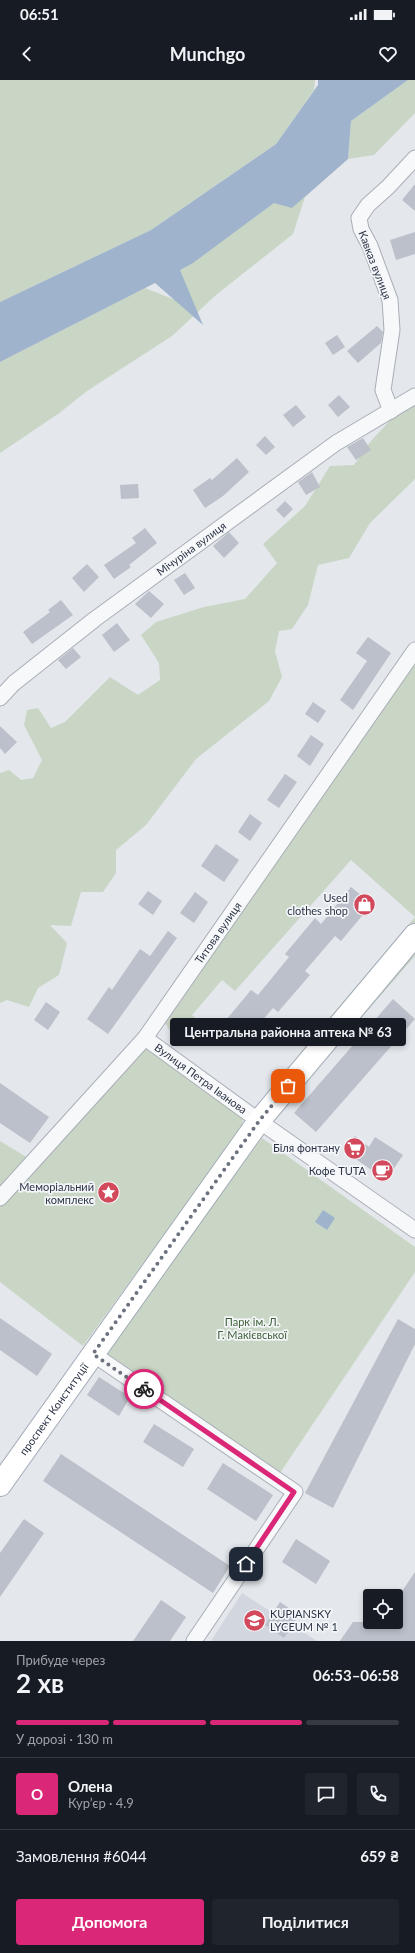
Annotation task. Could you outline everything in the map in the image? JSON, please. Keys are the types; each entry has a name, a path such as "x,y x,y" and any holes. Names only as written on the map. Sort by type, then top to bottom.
{"main road":[{"name":"проспект Конституції","path":"0,1485 259,1121 415,935"}],"street":[{"name":"Кавказ вулиця","path":"390,411 382,390 392,330 390,300 370,246 361,229 359,218 368,205 388,187 415,158"},
{"path":"390,411 415,396"},
{"name":"Мічуріна вулиця","path":"0,698 14,684 95,619 336,443 390,411"},
{"name":"Титова вулиця","path":"0,1198 145,1038 415,650"},
{"name":"Вулиця Петра Іванова","path":"145,1038 259,1121 415,1230"},
{"path":"93,1354 294,1492 194,1641"}],"shaded area":[{"name":"KUPIANSKY LYCEUM № 1","path":"242,1593 317,1641 211,1641"}],"green space":[{"path":"0,80 315,80 314,90 276,144 151,230 0,302"},
{"path":"408,80 415,80 415,113 374,155 348,159 351,121"},
{"path":"348,159 305,197 293,234 216,295 172,336 87,391 58,414 0,453 0,362 145,288 173,299 185,298 179,270 274,203"},
{"path":"415,396 415,479 370,523 349,558 318,565 308,605 292,629 279,631 275,651 282,677 269,701 196,759 146,825 116,850 116,873 103,892 81,892 71,926 50,925 67,943 59,975 38,988 29,1007 7,1000 0,1003 0,773 9,770 21,780 33,778 42,760 24,725 27,710 38,708 51,728 65,722 110,677 138,695 160,680 159,663 141,635 156,622 204,607 245,599 277,563 263,544 305,506 330,466 354,465 371,441 408,401"},
{"path":"415,650 415,917 351,860 235,991 222,980 192,1015 200,1023 187,1044 171,1032 160,1015"},
{"path":"415,917 415,956 279,1113 261,1101 325,1023"},
{"path":"147,1048 243,1117 242,1127 83,1346 0,1282 0,1141 33,1161 132,1052"},
{"name":"Парк ім. Л. Г. Макієвської","path":"262,1138 415,1247 415,1272 276,1479 101,1359"}],"water":[{"path":"318,80 408,80 351,121 348,159 292,208 274,203 193,263 180,270 203,325 155,283 0,362 0,302 151,230 276,144 318,85"},
{"path":"323,1210 335,1218 327,1230 315,1222"}],"building":[{"path":"415,184 415,211 402,200"},
{"path":"415,232 415,254 396,260 390,240"},
{"path":"377,326 383,332 381,343 358,363 347,351"},
{"path":"337,335 345,347 333,355 325,343"},
{"path":"339,395 350,407 338,417 328,405"},
{"path":"296,405 306,417 293,427 283,415"},
{"path":"265,436 275,447 266,455 256,445"},
{"path":"363,438 371,450 356,460 347,447"},
{"path":"237,458 249,472 223,496 205,508 193,490 210,478 212,480"},
{"path":"312,472 320,487 306,495 298,482"},
{"path":"138,484 139,498 121,499 120,485"},
{"path":"285,501 293,509 284,518 276,510"},
{"path":"145,528 157,543 129,565 131,567 114,579 104,565 136,543 132,538"},
{"path":"229,532 239,543 224,558 213,546"},
{"path":"87,564 99,577 84,592 72,578"},
{"path":"185,573 195,588 184,595 174,580"},
{"path":"149,591 164,604 151,618 135,604"},
{"path":"61,600 73,615 32,644 23,632 50,612 48,610"},
{"path":"117,623 130,640 114,652 102,635"},
{"path":"368,637 391,653 353,710 340,700 367,661 356,653"},
{"path":"73,648 81,657 66,669 58,660"},
{"path":"313,702 326,711 318,723 305,714"},
{"path":"0,726 17,742 5,754 0,748"},
{"path":"311,735 324,744 310,766 297,756"},
{"path":"285,774 297,782 279,808 267,800"},
{"path":"250,814 262,823 250,841 238,832"},
{"path":"216,844 239,860 224,882 201,866"},
{"path":"351,887 372,904 341,941 335,936 305,971 310,975 278,1012 273,1008 242,1044 221,1026 251,990 258,995 289,957 285,954 315,918 321,924"},
{"path":"148,891 162,901 153,915 138,904"},
{"path":"195,892 208,902 194,923 180,913"},
{"path":"168,931 177,938 108,1034 87,1019 109,987 112,990 140,949 150,956"},
{"path":"393,999 415,1019 316,1132 294,1113"},
{"path":"46,1002 60,1012 48,1030 34,1020"},
{"path":"0,1083 49,1117 30,1143 0,1123"},
{"path":"355,1136 369,1147 375,1137 403,1155 386,1180 344,1151"},
{"path":"0,1318 52,1354 37,1376 0,1350"},
{"path":"398,1319 415,1329 415,1344 333,1508 305,1493"},
{"path":"99,1377 130,1397 119,1416 87,1395"},
{"path":"154,1424 194,1449 183,1467 143,1442"},
{"path":"61,1454 230,1566 213,1593 43,1481"},
{"path":"223,1463 273,1495 256,1521 207,1489"},
{"path":"24,1519 44,1533 0,1597 0,1553"},
{"path":"296,1539 330,1561 316,1584 282,1562"},
{"path":"415,1572 415,1641 340,1641 353,1622 363,1622 363,1629 403,1629 403,1590"},
{"path":"161,1600 186,1617 170,1641 133,1641"},
{"path":"280,1602 299,1615 284,1638 265,1625"}],"way so far":[{"path":"144,1389 93,1354 259,1121 288,1086"}],"place":[{"name":"Used clothes shop","path":"364,904"},
{"name":"Центральна районна аптека № 63","path":"288,1086"},
{"name":"Біля фонтану","path":"355,1148"},
{"name":"Кофе TUTA","path":"382,1171"},
{"name":"Меморіальний комплекс","path":"109,1193"},
{"name":"KUPIANSKY LYCEUM № 1","path":"254,1620"}],"route":[{"path":"144,1389 294,1492 246,1564"}]}
